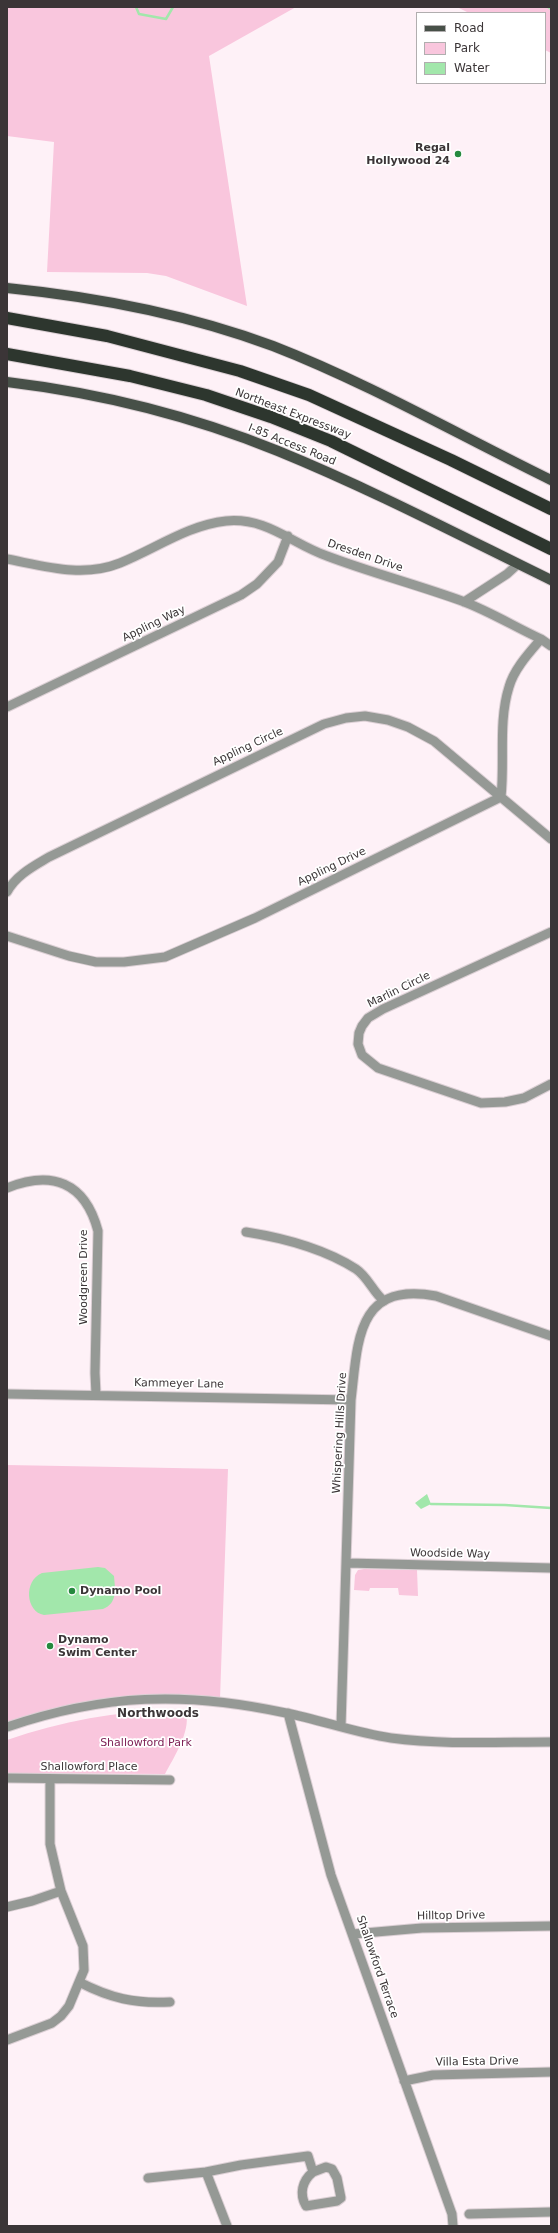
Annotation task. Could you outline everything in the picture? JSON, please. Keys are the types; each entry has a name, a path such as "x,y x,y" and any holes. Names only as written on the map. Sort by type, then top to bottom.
{"highway":[{"name":"Northeast Expressway","path":"7,318 107,336 240,371 309,395 451,460 551,509"},
{"name":"Northeast Expressway","path":"7,354 130,376 206,395 271,417 331,440 551,549"}],"main road":[{"path":"7,288 127,305 216,327 273,346 339,375 551,480"},
{"name":"I-85 Access Road","path":"7,382 128,404 218,429 278,451 345,480 551,580"}],"street":[{"name":"Dresden Drive","path":"7,558 73,571 96,570 119,564 205,524 228,521 270,526 326,556 464,602 542,639 551,646"},
{"name":"Appling Way","path":"7,708 241,595 257,584 278,562 288,536"},
{"path":"464,602 507,574 518,564"},
{"path":"501,797 505,711 509,687 522,662 542,639"},
{"name":"Appling Circle","path":"7,892 11,884 26,871 49,857 324,724 346,718 365,716 388,720 408,727 434,741 551,839"},
{"name":"Appling Drive","path":"7,936 68,956 96,962 124,962 165,958 255,918 501,797"},
{"name":"Marlin Circle","path":"551,932 368,1018 362,1026 358,1044 362,1055 378,1068 481,1103 505,1102 524,1098 551,1084"},
{"name":"Woodgreen Drive","path":"7,1188 21,1182 41,1179 55,1180 71,1188 84,1200 94,1213 98,1230 95,1373 96,1394"},
{"path":"246,1232 282,1238 306,1245 334,1258 356,1270 370,1283 384,1301"},
{"name":"Whispering Hills Drive","path":"341,1726 351,1400 360,1332 367,1318 375,1307 384,1301 417,1293 436,1296 551,1336"},
{"name":"Kammeyer Lane","path":"7,1394 96,1394 351,1400"},
{"name":"Woodside Way","path":"347,1563 551,1568"},
{"path":"7,1727 61,1710 133,1699 183,1698 255,1706 341,1726 374,1736 420,1741 551,1742"},
{"name":"Shallowford Terrace","path":"288,1713 331,1875 452,2214 453,2226"},
{"name":"Shallowford Place","path":"7,1778 170,1780"},
{"path":"7,2040 52,2023 61,2016 69,2006 84,1970 83,1946 61,1891 50,1844 50,1779"},
{"path":"7,1907 32,1901 61,1891"},
{"name":"Hilltop Drive","path":"353,1934 422,1928 551,1926"},
{"path":"79,1982 104,1995 151,2003 170,2002"},
{"name":"Villa Esta Drive","path":"404,2081 433,2075 551,2072"},
{"path":"148,2178 206,2172 240,2164 308,2156 313,2172"},
{"path":"326,2167 332,2169 337,2178 341,2198 337,2201 306,2206 302,2200 303,2186 306,2178 313,2172 326,2167"},
{"path":"206,2172 227,2226"},
{"path":"469,2214 551,2212"}],"green space":[{"path":"7,7 296,7 209,56 247,306 166,276 147,273 47,272 54,142 7,136"},
{"path":"446,7 551,7 551,53 546,50 546,12 467,12 459,8"},
{"path":"7,1465 228,1469 220,1699 142,1700 49,1714 7,1730"},
{"path":"358,1570 417,1570 418,1596 399,1595 398,1588 370,1588 369,1591 354,1590 355,1575"},
{"name":"Shallowford Park","path":"175,1710 186,1713 186,1728 180,1745 165,1774 7,1773 7,1740 48,1727 90,1718 132,1712"}],"water":[{"path":"427,1494 431,1504 421,1509 415,1503"},
{"name":"Dynamo Pool","path":"98,1567 105,1568 114,1576 115,1586 113,1599 108,1606 103,1609 44,1615 38,1613 30,1603 29,1596 32,1583 36,1577 42,1573"}],"waterway":[{"path":"136,7 139,14 166,19 173,7"},
{"path":"431,1504 505,1505 551,1508"}],"place":[{"name":"Regal Hollywood 24","path":"458,154"},
{"name":"Dynamo Pool","path":"72,1591"},
{"name":"Dynamo Swim Center","path":"50,1646"}],"district":[{"name":"Northwoods","path":"158,1714"}]}
